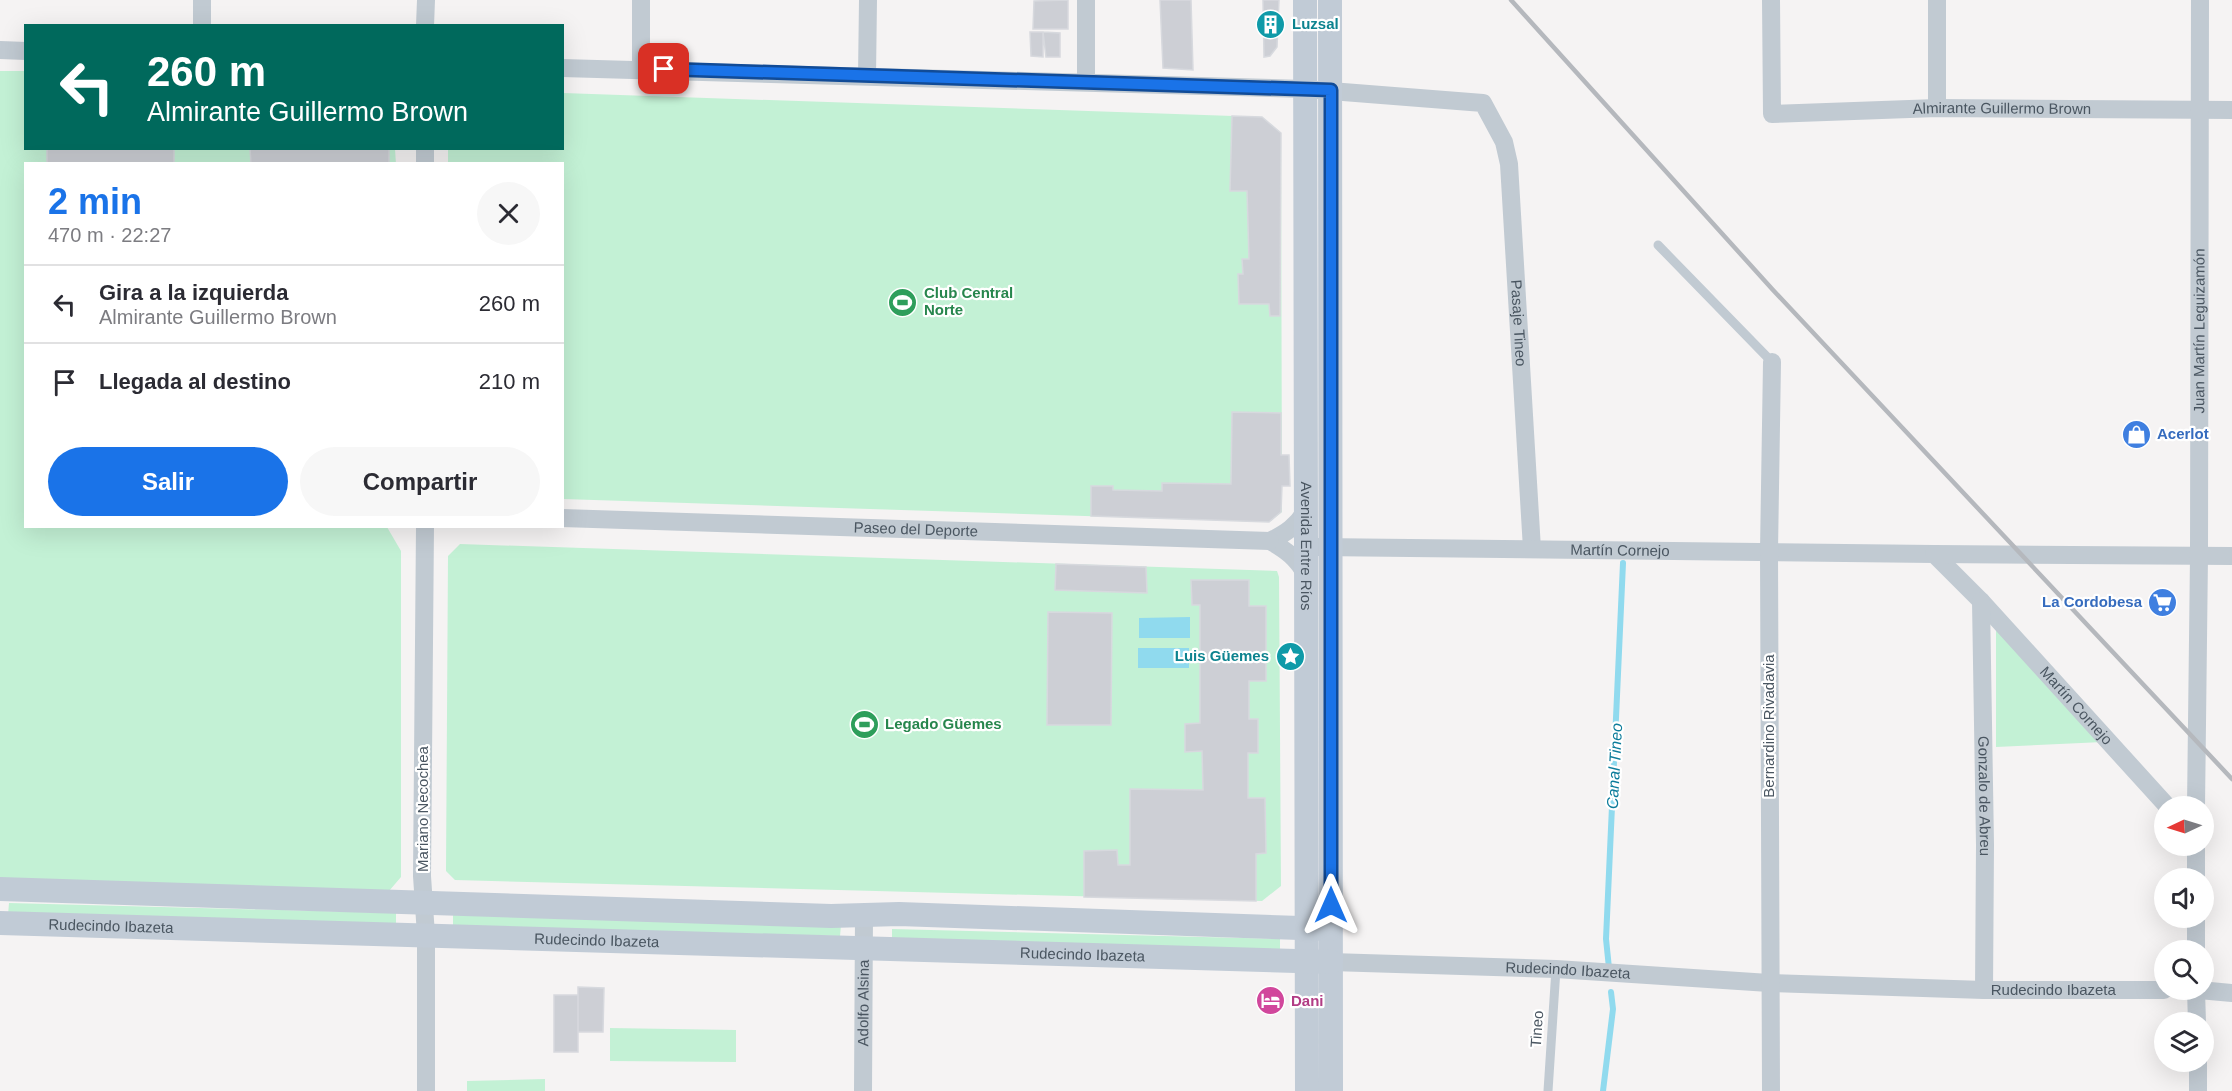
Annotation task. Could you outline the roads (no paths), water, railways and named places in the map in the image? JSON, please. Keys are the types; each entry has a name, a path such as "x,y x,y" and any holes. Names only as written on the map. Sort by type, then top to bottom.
{"street":[{"path":"202,0 202,24"},
{"path":"425,24 426,0"},
{"path":"641,0 641,69"},
{"path":"867,76 868,0"},
{"path":"1086,0 1086,82"},
{"name":"Avenida Entre Ríos","path":"1305,0 1306,510 1318,547 1306,575 1319,929"},
{"name":"Avenida Entre Ríos","path":"1307,1091 1319,962 1318,547 1331,90 1330,0"},
{"name":"Almirante Guillermo Brown","path":"1771,0 1772,114 1937,108 2232,110"},
{"path":"1937,0 1937,108"},
{"name":"Juan Martín Leguizamón","path":"2196,796 2200,0"},
{"path":"0,51 24,51"},
{"path":"564,68 1331,90"},
{"name":"Pasaje Tineo","path":"1331,90 1483,103 1504,142 1509,164 1532,549"},
{"name":"Bernardino Rivadavia","path":"1771,1091 1768,551 1772,362"},
{"path":"1270,541 1285,534 1300,521 1306,510"},
{"name":"Paseo del Deporte","path":"564,518 1270,541"},
{"name":"Mariano Necochea","path":"425,528 426,1091"},
{"path":"1270,541 1286,550 1299,562 1306,575"},
{"name":"Martín Cornejo","path":"1318,547 2232,556"},
{"name":"Martín Cornejo","path":"1934,554 1981,601 2158,796"},
{"name":"Gonzalo de Abreu","path":"1981,601 1985,844 1984,990"},
{"name":"Rudecindo Ibazeta","path":"0,890 1319,929"},
{"name":"Adolfo Alsina","path":"863,1091 864,914"},
{"name":"Rudecindo Ibazeta","path":"0,923 1557,969 1769,983 1984,990 2154,990"},
{"name":"Avenida Entre Ríos","path":"1319,962 1331,1091"},
{"path":"2214,991 2232,993"},
{"path":"2198,1072 2198,1091"}],"lane":[{"path":"1658,245 1772,362"},
{"name":"Tineo","path":"1548,1091 1557,969"}],"water":[{"path":"1190,617 1190,638 1139,638 1139,618"},
{"path":"1138,648 1189,648 1189,668 1138,668"}],"waterway":[{"name":"Canal Tineo","path":"1609,968 1606,939 1623,563"},
{"name":"Canal Tineo","path":"1603,1091 1613,1009 1611,992"}],"railway":[{"path":"1511,0 1773,290 2232,779"}],"place":[{"name":"Luzsal","path":"1271,24"},
{"name":"Club Central Norte","path":"903,302"},
{"name":"Acerlot","path":"2136,434"},
{"name":"La Cordobesa","path":"2163,602"},
{"name":"Luis Güemes","path":"1290,656"},
{"name":"Legado Güemes","path":"864,724"},
{"name":"Dani","path":"1270,1001"}]}
